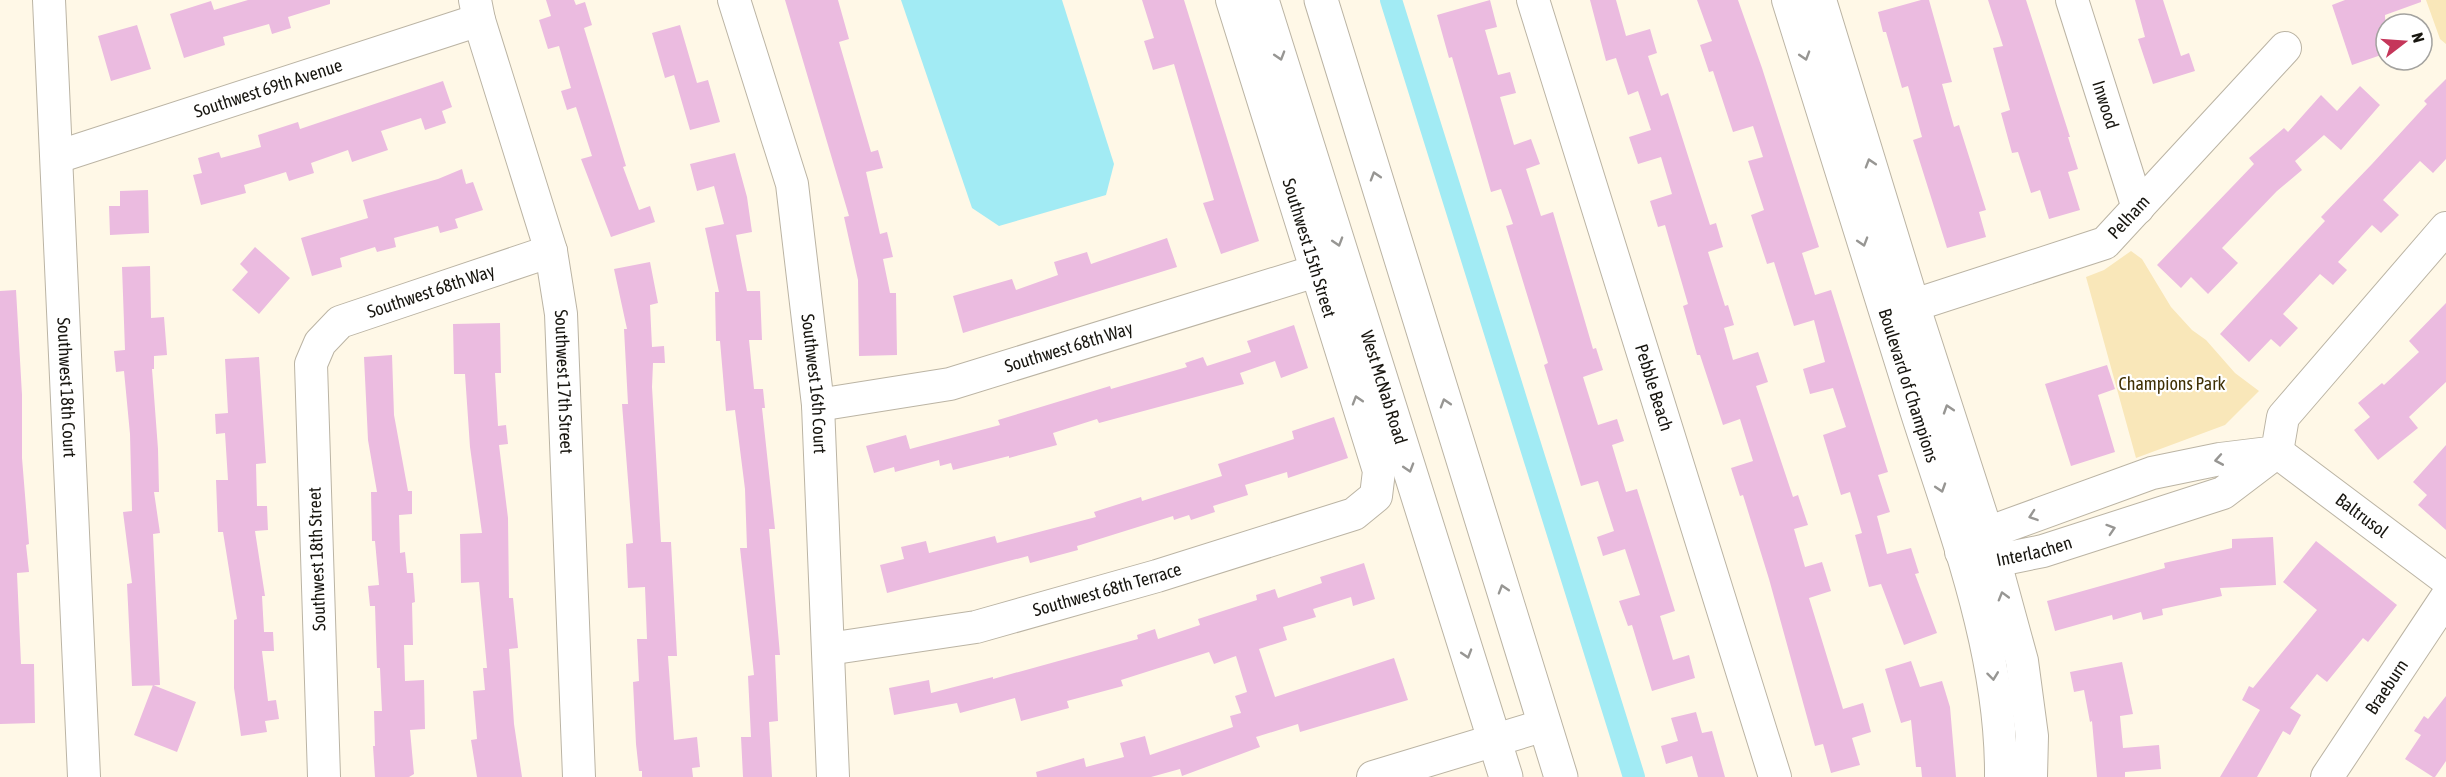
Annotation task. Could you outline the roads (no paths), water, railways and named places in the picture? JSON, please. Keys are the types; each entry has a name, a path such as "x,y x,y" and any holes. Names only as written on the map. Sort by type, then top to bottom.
{"main road":[{"name":"West McNab Road","path":"1262,0 1506,777"},
{"path":"1321,0 1561,777"}],"street":[{"name":"Southwest 18th Court","path":"49,0 84,777"},
{"name":"Southwest 16th Court","path":"734,0 792,184 818,405 832,777"},
{"name":"Southwest 15th Street","path":"1232,0 1379,471 1376,496"},
{"name":"Pebble Beach","path":"1533,0 1775,777"},
{"name":"Boulevard of Champions","path":"1788,0 1900,309 1990,547 2022,661 2032,736 2031,777"},
{"name":"Boulevard of Champions","path":"1820,0 1992,667 2001,745 2001,777"},
{"name":"Inwood","path":"2072,0 2138,208"},
{"name":"Southwest 69th Avenue","path":"57,156 477,10"},
{"name":"Southwest 17th Street","path":"477,10 551,251 561,314 579,777"},
{"name":"Pelham","path":"1900,309 2105,243 2285,48"},
{"path":"2277,452 2283,417 2446,228"},
{"name":"Southwest 68th Way","path":"320,343 340,322 551,251"},
{"name":"Southwest 68th Way","path":"818,405 950,384 1316,271"},
{"name":"Southwest 18th Street","path":"320,343 311,364 324,777"},
{"name":"Interlachen","path":"1961,552 1990,547 2152,473 2220,459 2277,452"},
{"name":"Baltrusol","path":"2277,452 2446,579"},
{"name":"Southwest 68th Terrace","path":"828,649 987,624 1157,576 1354,514 1376,496"},
{"name":"Braeburn","path":"2327,777 2446,598"},
{"path":"1373,777 1545,725"}],"water":[{"path":"901,0 1062,0 1114,164 1106,195 999,226 972,208"}],"waterway":[{"path":"1391,0 1634,777"}],"park label":[{"name":"Champions Park","path":"2172,384"}]}
